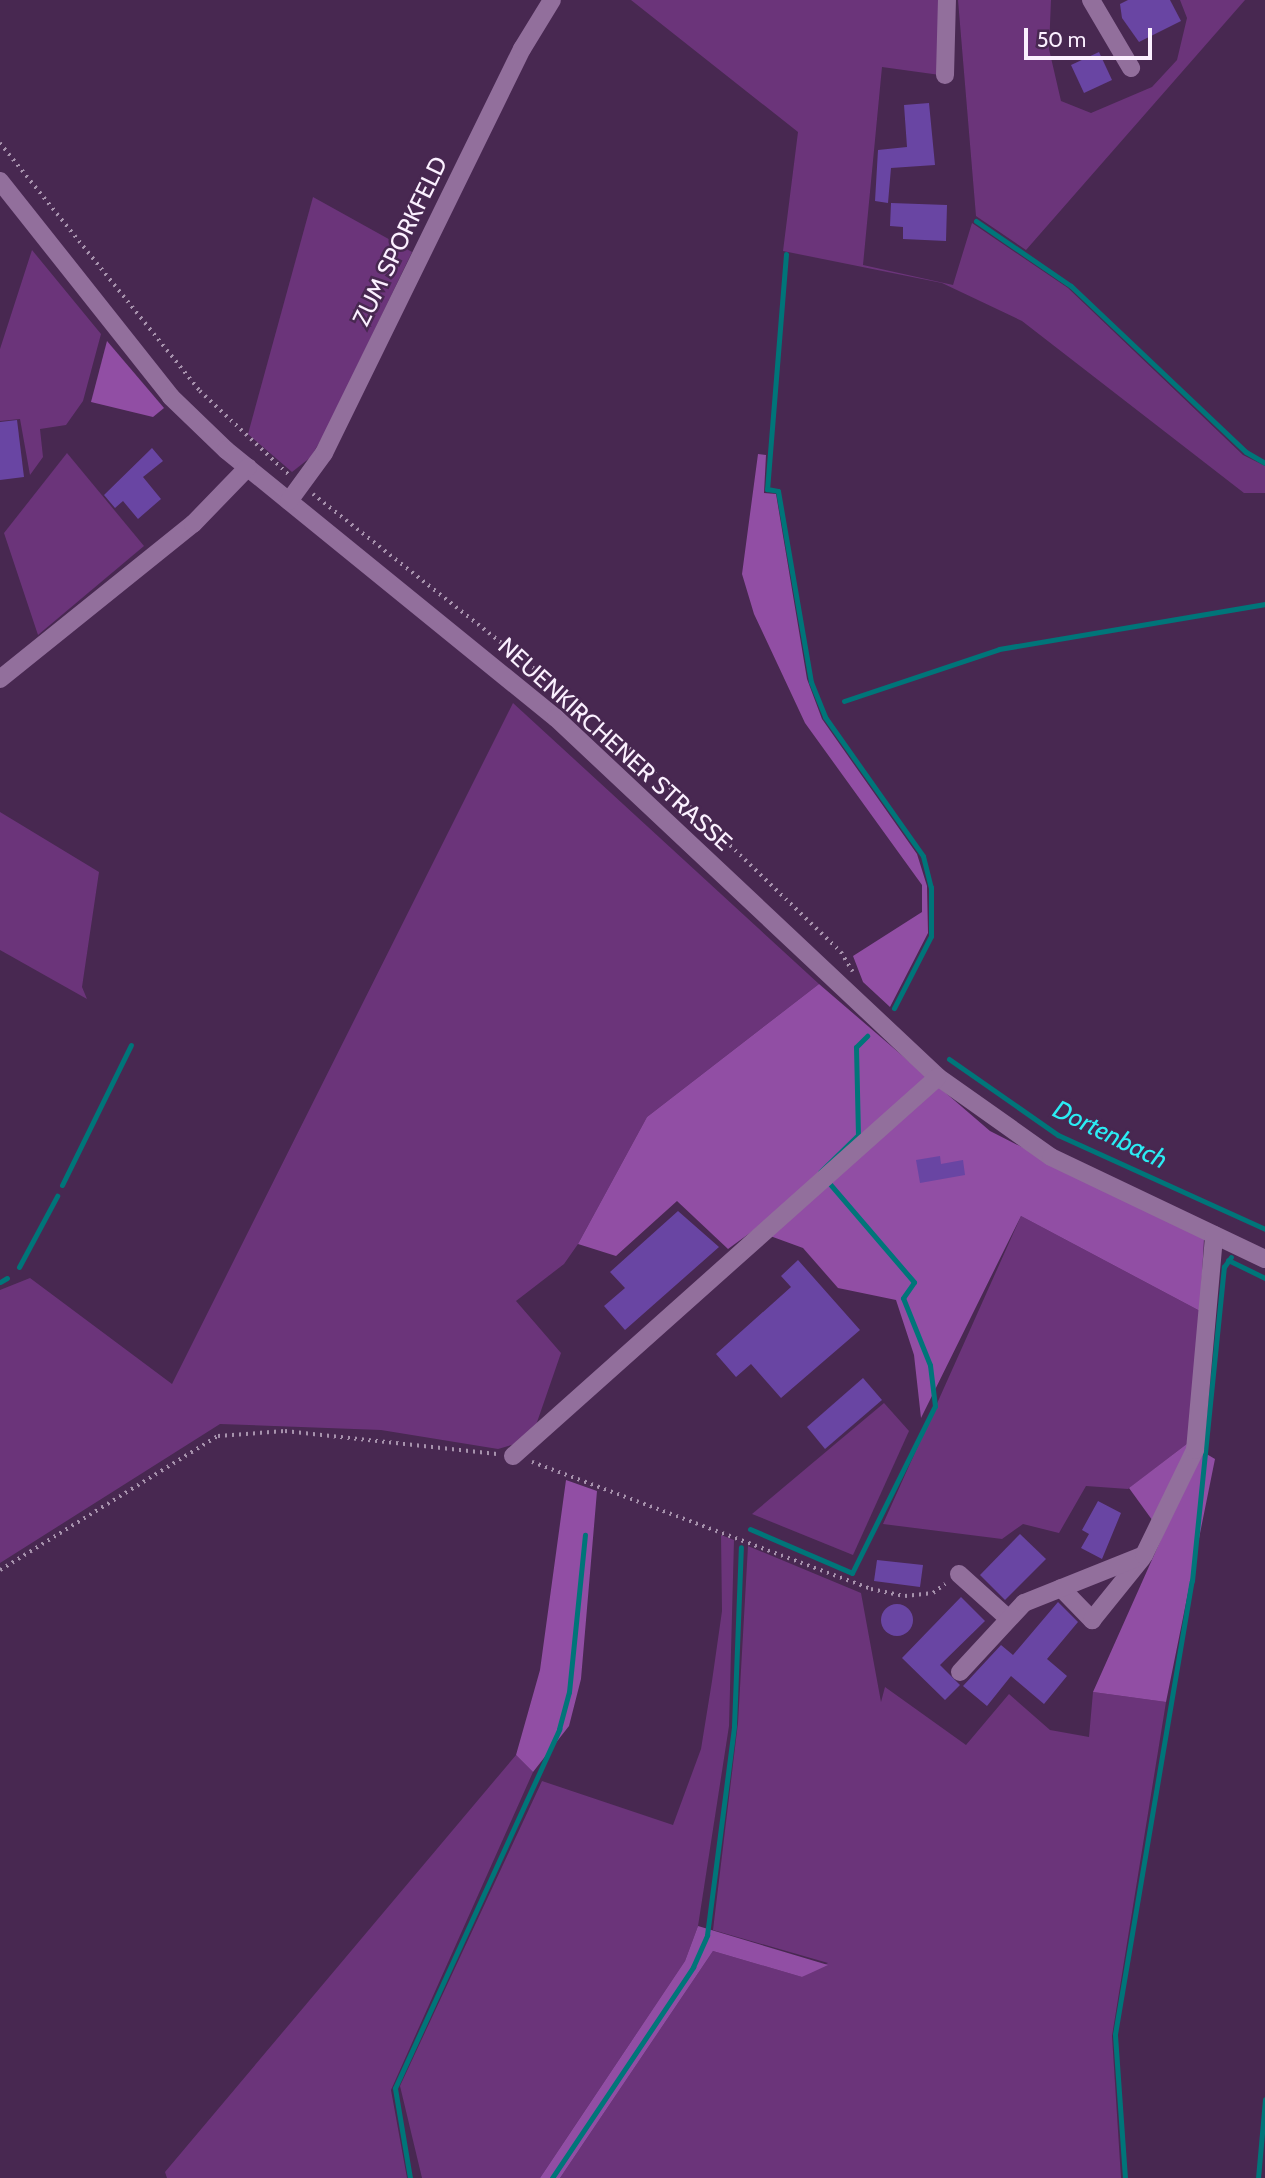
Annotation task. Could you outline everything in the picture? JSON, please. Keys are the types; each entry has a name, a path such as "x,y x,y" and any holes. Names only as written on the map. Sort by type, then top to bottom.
{"street":[{"name":"ZUM SPORKFELD","path":"289,501 324,453 522,49 552,0"},
{"path":"945,75 947,0"},
{"path":"1091,0 1131,68"},
{"name":"NEUENKIRCHENER STRASSE","path":"0,181 171,397 248,467 556,718 938,1077 1051,1157 1265,1259"},
{"path":"0,679 193,524 248,467"},
{"path":"513,1457 938,1077"},
{"path":"1061,1588 1092,1620 1144,1555 1195,1450 1214,1235"},
{"path":"960,1672 1024,1603 1144,1555"},
{"path":"959,1574 1009,1619"}],"path":[{"path":"0,143 200,391 301,485 604,724 841,952 858,985"},
{"path":"0,1570 219,1436 340,1435 513,1457 744,1536 871,1589 933,1593 959,1574"}],"shaded area":[{"path":"631,0 943,0 940,75 882,67 863,265 953,285 972,223 1068,288 1243,455 1265,466 1265,493 1244,493 1022,321 942,283 783,251 798,132"},
{"path":"958,0 1051,0 1049,49 1061,101 1091,113 1152,87 1177,60 1187,18 1180,0 1245,0 1026,250 976,216"},
{"path":"313,197 412,252 327,429 311,457 292,472 248,434"},
{"path":"32,250 101,334 83,401 66,425 40,429 43,457 30,475 20,419 0,421 0,349"},
{"path":"107,341 164,408 153,417 91,402"},
{"path":"67,453 144,546 38,635 4,533"},
{"path":"758,454 766,455 764,493 776,494 807,679 822,719 917,854 927,886 928,933 890,1007 863,982 853,956 922,912 922,885 805,723 754,614 742,574"},
{"path":"513,703 819,984 647,1117 578,1244 564,1264 516,1301 561,1353 535,1428 515,1444 498,1449 381,1430 220,1424 0,1563 0,1290 30,1278 172,1384"},
{"path":"0,812 99,872 82,987 87,999 0,950"},
{"path":"819,984 990,1131 1204,1239 1200,1311 1021,1216 921,1418 914,1355 896,1300 838,1288 803,1248 754,1230 728,1249 677,1201 616,1256 578,1244 647,1117"},
{"path":"1021,1216 1200,1311 1188,1443 1128,1489 1086,1486 1059,1533 1023,1524 1002,1539 883,1524"},
{"path":"884,1403 909,1431 853,1555 752,1514"},
{"path":"1188,1443 1215,1459 1166,1702 1093,1692 1163,1535 1129,1488"},
{"path":"566,1480 597,1491 581,1679 569,1726 533,1772 516,1755 540,1670"},
{"path":"721,1535 734,1540 729,1726 698,1926 685,1961 540,2178 422,2178 400,2086 542,1781 673,1825 701,1749 722,1611"},
{"path":"748,1546 861,1593 881,1702 885,1687 966,1745 1009,1694 1050,1730 1089,1737 1093,1692 1166,1702 1112,2036 1121,2178 560,2178 713,1951 802,1977 828,1963 713,1930 738,1723"},
{"path":"516,1755 533,1772 391,2090 407,2178 167,2178 165,2172"},
{"path":"698,1926 828,1965 802,1977 713,1951 560,2178 540,2178 685,1961"}],"building":[{"path":"1128,0 1170,0 1181,21 1139,42 1122,18 1120,4"},
{"path":"1099,52 1112,80 1084,93 1071,65"},
{"path":"929,103 935,165 891,168 888,203 875,201 878,150 907,147 904,105"},
{"path":"891,203 947,205 946,241 903,239 903,227 890,226"},
{"path":"17,420 24,477 0,480 0,422"},
{"path":"152,448 163,461 143,477 161,499 138,519 123,501 115,508 104,495"},
{"path":"940,1156 941,1164 963,1160 965,1175 920,1183 916,1160"},
{"path":"678,1211 719,1247 625,1330 604,1306 625,1288 610,1272"},
{"path":"798,1260 860,1330 781,1398 751,1364 736,1377 716,1354 791,1287 781,1276"},
{"path":"863,1378 882,1400 825,1449 807,1427"},
{"path":"1098,1501 1121,1513 1102,1559 1081,1548 1089,1534 1082,1530"},
{"path":"1020,1534 1046,1559 1005,1600 980,1575"},
{"path":"877,1560 923,1565 920,1587 874,1581"},
{"path":"961,1597 985,1621 940,1665 960,1685 945,1700 902,1658"},
{"path":"1058,1602 1078,1622 1047,1659 1067,1676 1044,1704 1011,1676 987,1706 963,1686 1001,1645 1013,1655"},
{"path":"897,1604 908,1609 913,1620 908,1631 897,1636 886,1631 881,1620 886,1609"}],"waterway":[{"path":"976,221 1071,286 1246,452 1265,463"},
{"path":"786,254 767,489 778,491 811,682 825,717 923,856 931,887 931,936 894,1008"},
{"path":"844,701 999,649 1265,604"},
{"path":"820,1172 858,1135 856,1047 867,1036"},
{"path":"62,1185 131,1045"},
{"name":"Dortenbach","path":"949,1059 1058,1135 1265,1229"},
{"path":"750,1529 852,1573 935,1406 930,1365 903,1298 914,1282 830,1184"},
{"path":"19,1267 57,1196"},
{"path":"1125,2178 1115,2034 1192,1581 1224,1267 1231,1257"},
{"path":"1228,1260 1265,1278"},
{"path":"0,1282 7,1278"},
{"path":"410,2178 395,2088 559,1729 569,1692 585,1535"},
{"path":"552,2178 693,1967 707,1935 734,1726 741,1547"},
{"path":"1258,2178 1265,2099"}]}
